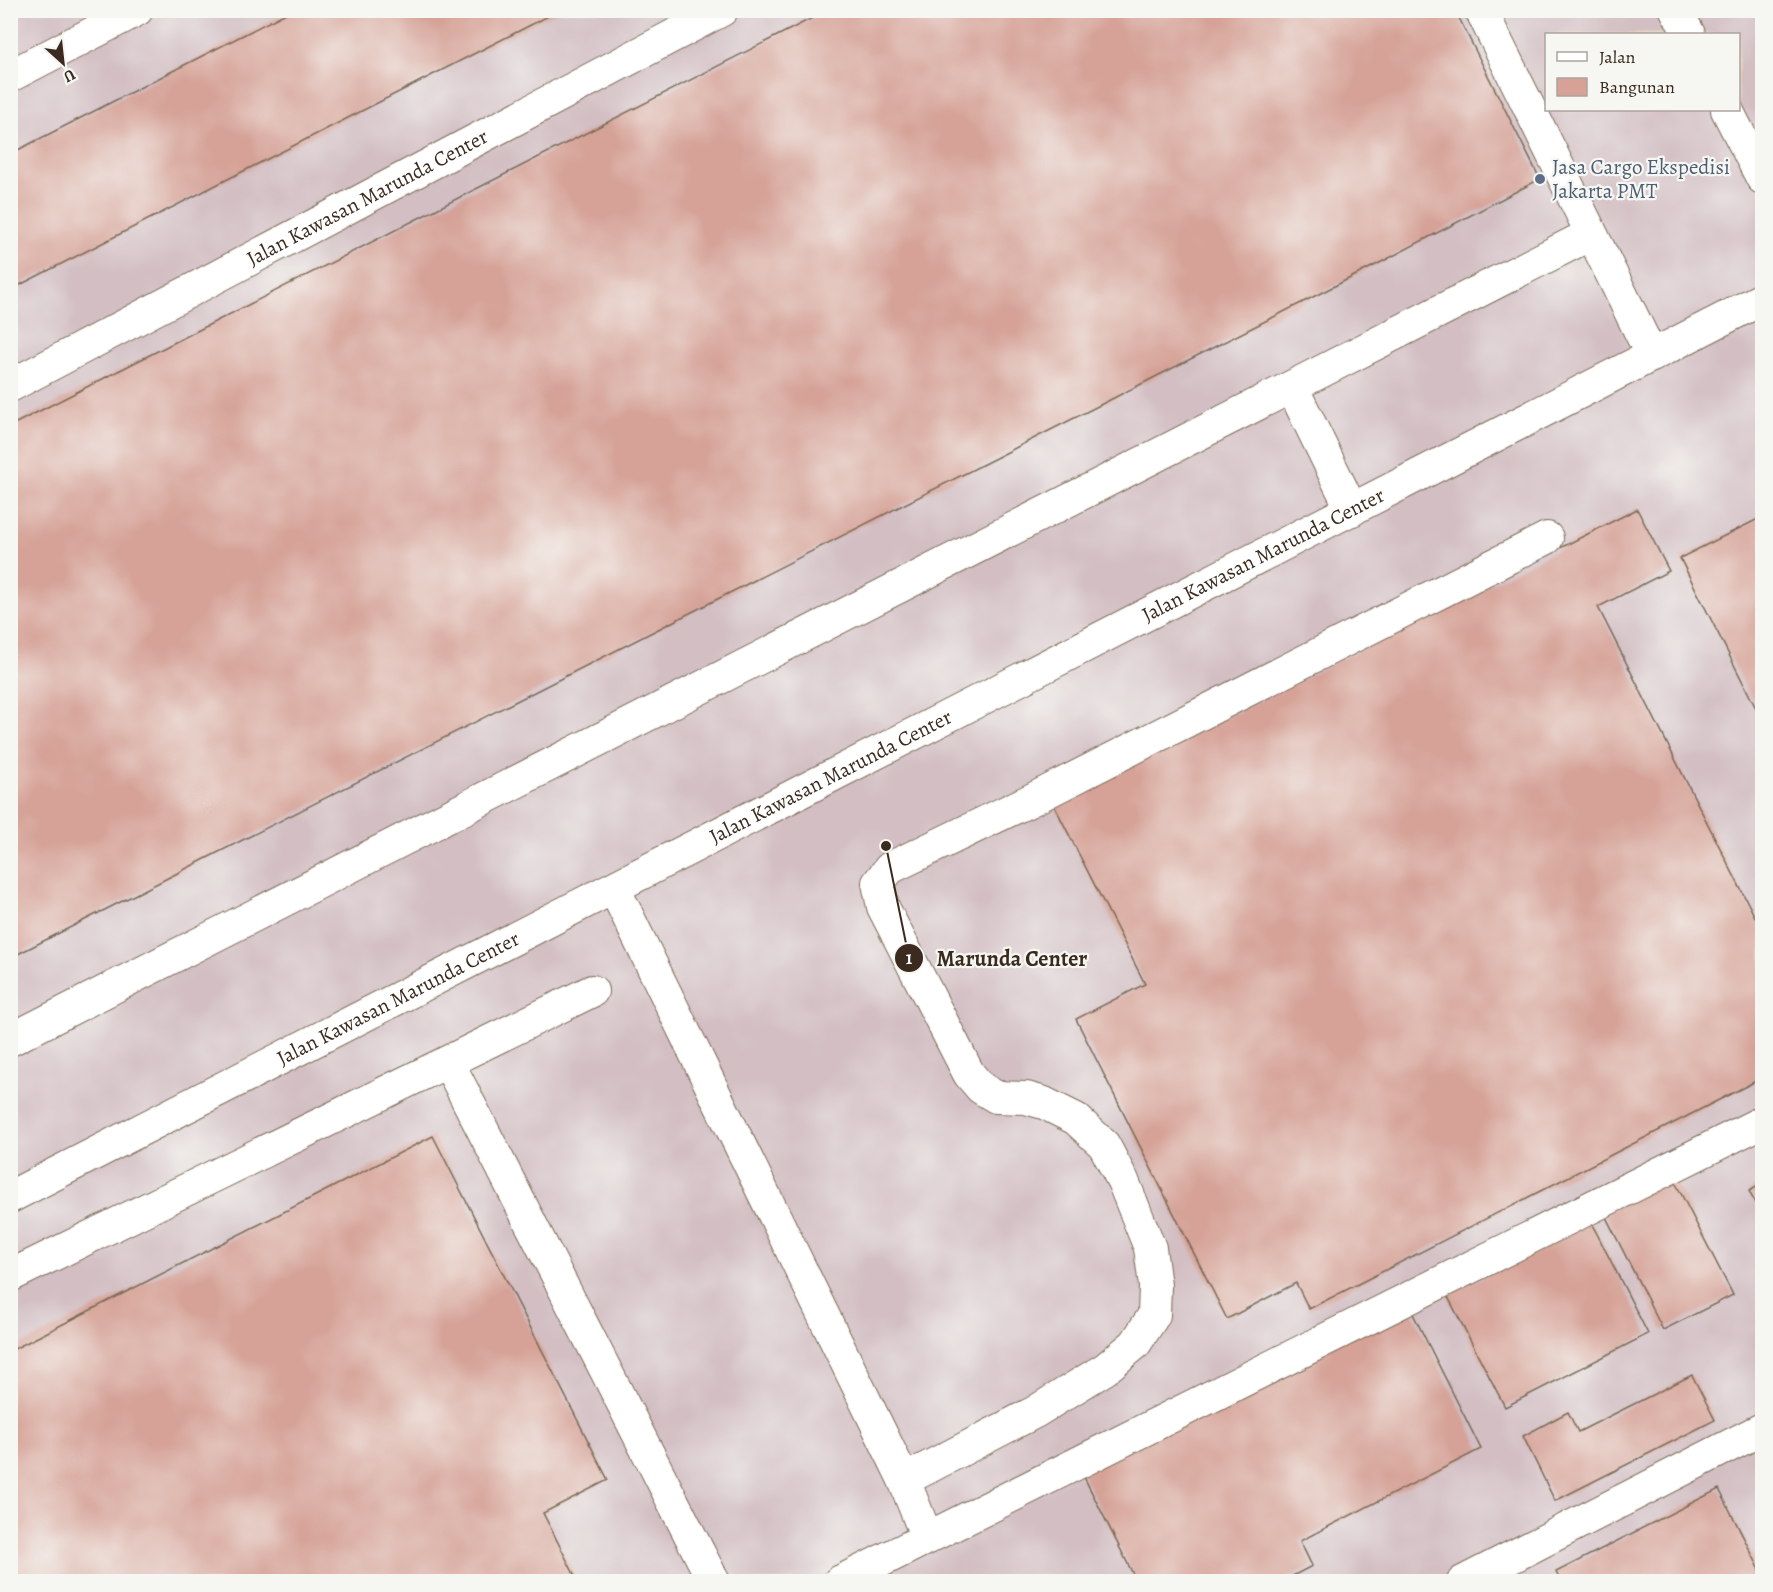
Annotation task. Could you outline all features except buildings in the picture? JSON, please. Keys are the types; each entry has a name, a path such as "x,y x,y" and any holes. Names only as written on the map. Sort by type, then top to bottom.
{"lane":[{"path":"10,76 137,10"},
{"name":"Jalan Kawasan Marunda Center","path":"10,386 722,10"},
{"path":"1481,10 1652,356"},
{"path":"1676,10 1688,33"},
{"path":"1728,111 1762,178"},
{"path":"10,1040 1592,234"},
{"name":"Jalan Kawasan Marunda Center","path":"10,1197 1762,299"},
{"path":"1292,387 1352,510"},
{"path":"904,1480 1035,1412 1106,1369 1135,1344 1154,1315 1155,1286 1150,1248 1123,1181 1104,1145 1076,1119 1044,1103 1026,1098 996,1097 981,1088 969,1074 883,907 878,883 890,868 1035,798 1547,538"},
{"path":"614,888 904,1480 927,1538"},
{"path":"10,1276 591,991"},
{"path":"448,1062 714,1581"},
{"path":"839,1581 1762,1122"},
{"path":"1463,1581 1762,1429"}],"shaded area":[{"path":"11,11 1762,11 1762,1581 11,1581"}],"place":[{"name":"Jasa Cargo Ekspedisi Jakarta PMT","path":"1540,179"},
{"name":"Marunda Center","path":"886,846"}]}
